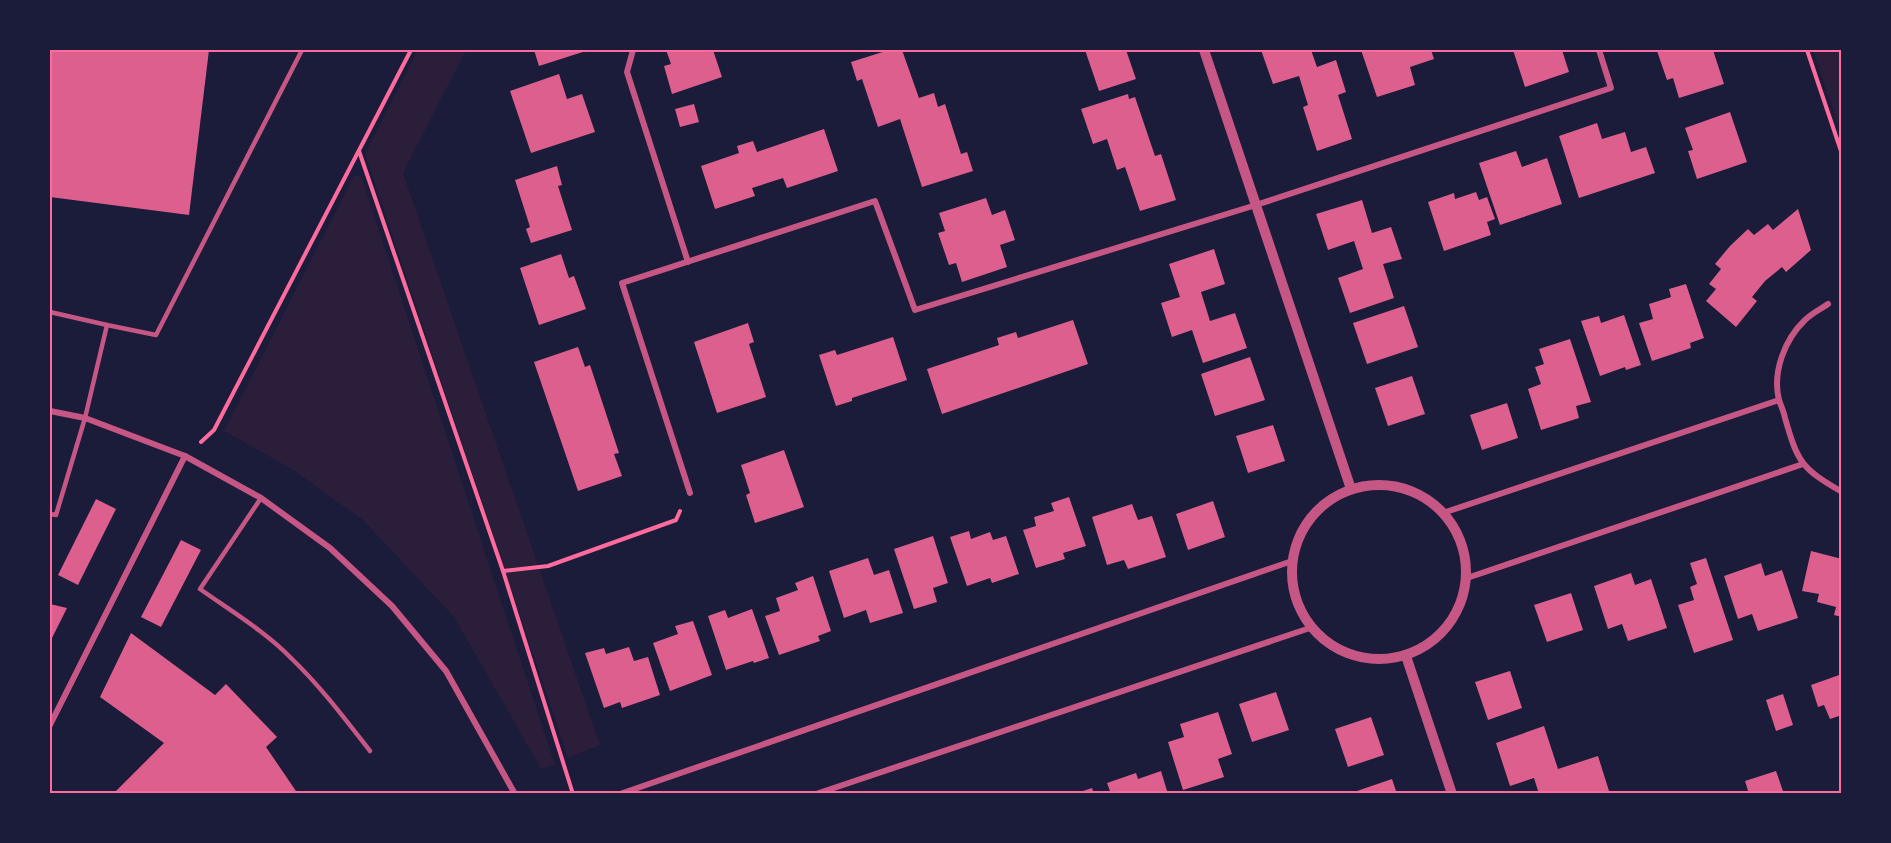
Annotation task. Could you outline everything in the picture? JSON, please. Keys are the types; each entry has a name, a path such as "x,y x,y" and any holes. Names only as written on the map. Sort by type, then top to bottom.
{"street":[{"path":"633,50 627,72 688,262"},
{"path":"1204,50 1351,489"},
{"path":"690,493 622,283 875,201 915,310 1256,205 1611,88 1599,50"},
{"path":"1828,304 1807,318 1783,352 1777,383 1779,400 1794,448 1803,464 1822,480 1842,492"},
{"path":"1443,513 1779,400"},
{"path":"50,411 85,418 185,456 261,498 330,548 392,606 446,671 515,794"},
{"path":"50,725 185,456"},
{"path":"1467,578 1803,464"},
{"path":"1376,485 1400,487 1424,497 1443,513 1457,532 1465,555 1467,578 1461,604 1448,626 1430,644 1406,656 1380,660 1354,657 1330,645 1310,627 1298,607 1292,585 1292,561 1298,538 1311,517 1329,500 1351,489 1376,485"},
{"path":"620,794 1292,561"},
{"path":"816,794 1310,627"},
{"path":"1406,656 1452,794"}],"lane":[{"path":"50,312 156,335 302,50"},
{"path":"50,514 56,515 85,418 107,325"},
{"path":"261,498 200,589 250,624 291,657 327,697 370,751"}],"path":[{"path":"185,456 214,430 411,50"},
{"path":"1807,50 1842,154"},
{"path":"359,151 503,571 573,794"},
{"path":"503,571 548,566 676,520 690,493"}],"shaded area":[{"path":"418,50 466,50 403,173 600,745 568,758 365,154"},
{"path":"1813,50 1841,50 1841,133"},
{"path":"354,176 361,176 555,765 541,769 454,617 363,520 293,470 224,431"}],"building":[{"path":"50,50 209,50 189,215 50,197"},
{"path":"534,50 589,50 539,66"},
{"path":"666,50 713,50 722,77 672,94 664,66 671,64"},
{"path":"889,50 902,50 919,98 934,93 938,107 945,104 961,154 967,152 973,171 922,187 900,119 878,127 862,79 857,81 851,62"},
{"path":"1085,50 1126,50 1136,79 1099,91"},
{"path":"1261,50 1311,50 1317,67 1336,60 1346,92 1338,95 1352,139 1317,151 1303,107 1308,105 1299,76 1273,84"},
{"path":"1361,50 1431,50 1434,59 1410,67 1415,85 1377,97"},
{"path":"1513,50 1562,50 1569,72 1525,87"},
{"path":"1713,50 1724,84 1679,98 1673,78 1667,80 1657,51"},
{"path":"559,74 567,99 582,94 595,132 531,153 510,91"},
{"path":"1128,94 1129,99 1135,97 1155,156 1161,154 1176,200 1140,211 1125,167 1117,170 1107,139 1093,144 1081,109"},
{"path":"694,104 699,122 680,127 675,109"},
{"path":"1730,112 1747,162 1697,179 1688,151 1693,150 1685,128"},
{"path":"1597,123 1602,139 1625,132 1631,152 1646,147 1655,173 1579,198 1559,136"},
{"path":"824,129 838,171 787,188 783,178 752,188 755,196 715,209 701,166 739,153 737,146 753,141 757,152"},
{"path":"1516,151 1522,167 1547,158 1562,204 1500,225 1479,163"},
{"path":"557,166 562,185 558,186 572,230 531,243 526,229 530,227 515,180"},
{"path":"1476,192 1479,200 1487,197 1495,219 1487,222 1491,235 1444,251 1428,202 1454,193 1455,199"},
{"path":"986,198 992,215 1005,210 1015,240 1000,245 1007,267 962,282 956,263 949,265 938,233 945,231 939,213"},
{"path":"1362,200 1372,233 1391,227 1402,259 1383,264 1394,298 1350,313 1338,278 1363,269 1354,241 1328,250 1316,214"},
{"path":"1798,209 1811,250 1786,272 1782,267 1765,281 1752,297 1757,301 1736,327 1706,301 1716,289 1709,284 1721,269 1715,264 1748,229 1754,235 1768,224 1773,230"},
{"path":"1214,249 1225,284 1201,292 1210,321 1235,313 1247,348 1203,363 1192,330 1172,337 1161,303 1180,297 1169,264"},
{"path":"561,254 569,278 574,276 586,309 539,325 520,268"},
{"path":"1686,284 1704,338 1690,343 1691,348 1652,361 1639,323 1653,319 1649,304 1671,297 1669,289"},
{"path":"1404,306 1418,347 1367,364 1353,323"},
{"path":"1624,315 1641,365 1626,370 1625,367 1600,376 1581,321 1599,316 1601,323"},
{"path":"1073,320 1088,364 942,414 927,369 999,345 997,338 1016,332 1018,338"},
{"path":"748,323 754,342 749,344 766,397 717,413 694,342"},
{"path":"893,337 907,380 852,398 852,401 836,406 819,355 835,350 837,355"},
{"path":"1570,339 1591,402 1576,406 1579,418 1541,430 1528,389 1541,384 1535,367 1544,364 1539,349"},
{"path":"578,347 585,367 590,365 619,453 614,454 622,476 578,491 534,362"},
{"path":"1250,357 1265,400 1215,416 1201,374"},
{"path":"1412,376 1425,414 1388,426 1375,388"},
{"path":"1507,403 1518,438 1482,450 1470,415"},
{"path":"1273,425 1285,461 1248,473 1236,436"},
{"path":"784,450 804,507 755,523 746,495 750,493 741,465"},
{"path":"1069,497 1086,546 1063,553 1065,559 1036,568 1023,530 1036,526 1034,517 1054,511 1051,503"},
{"path":"96,499 116,509 78,585 58,575"},
{"path":"1213,501 1225,537 1188,550 1176,514"},
{"path":"1132,504 1138,520 1152,516 1166,557 1128,569 1124,560 1107,565 1092,517"},
{"path":"969,531 971,539 990,532 993,540 1006,536 1019,574 992,583 990,578 967,586 950,537"},
{"path":"933,536 948,583 933,588 937,602 914,609 894,549"},
{"path":"181,540 201,550 161,627 141,617"},
{"path":"1811,551 1842,559 1840,565 1842,566 1842,617 1834,615 1836,607 1817,602 1819,594 1802,591"},
{"path":"868,558 874,575 889,570 903,613 870,623 866,610 844,618 829,571"},
{"path":"1706,558 1733,640 1694,653 1678,605 1694,600 1690,587 1697,584 1690,563"},
{"path":"1761,563 1765,576 1782,570 1798,618 1758,631 1752,614 1738,619 1724,576"},
{"path":"1631,573 1635,585 1651,579 1667,628 1628,641 1622,624 1608,629 1594,586"},
{"path":"813,576 831,631 818,636 820,641 779,655 765,616 780,611 776,598 798,590 795,583"},
{"path":"1571,593 1583,630 1547,642 1534,605"},
{"path":"50,604 67,608 50,642"},
{"path":"752,609 769,658 726,670 708,616 725,610 728,618"},
{"path":"693,621 712,675 670,691 653,643 678,634 675,626"},
{"path":"131,633 215,695 226,684 277,737 266,747 298,794 113,794 164,743 100,697"},
{"path":"629,647 634,661 648,657 660,695 622,708 620,702 604,708 585,653 604,648 606,654"},
{"path":"1510,671 1522,708 1488,720 1475,682"},
{"path":"1842,674 1842,715 1830,719 1824,705 1818,707 1811,685"},
{"path":"1276,692 1289,730 1252,742 1239,704"},
{"path":"1783,694 1793,725 1776,731 1766,700"},
{"path":"1218,712 1232,754 1218,759 1224,777 1183,790 1168,742 1184,737 1180,724"},
{"path":"1371,717 1384,755 1348,767 1335,729"},
{"path":"1544,726 1558,769 1598,756 1610,794 1539,794 1534,778 1510,786 1496,743"},
{"path":"1161,771 1168,794 1111,794 1107,783 1136,773 1138,779"},
{"path":"1776,771 1784,794 1749,794 1745,781"},
{"path":"1392,779 1397,794 1351,794 1351,793"},
{"path":"1092,788 1094,794 1077,794 1077,793"}]}
